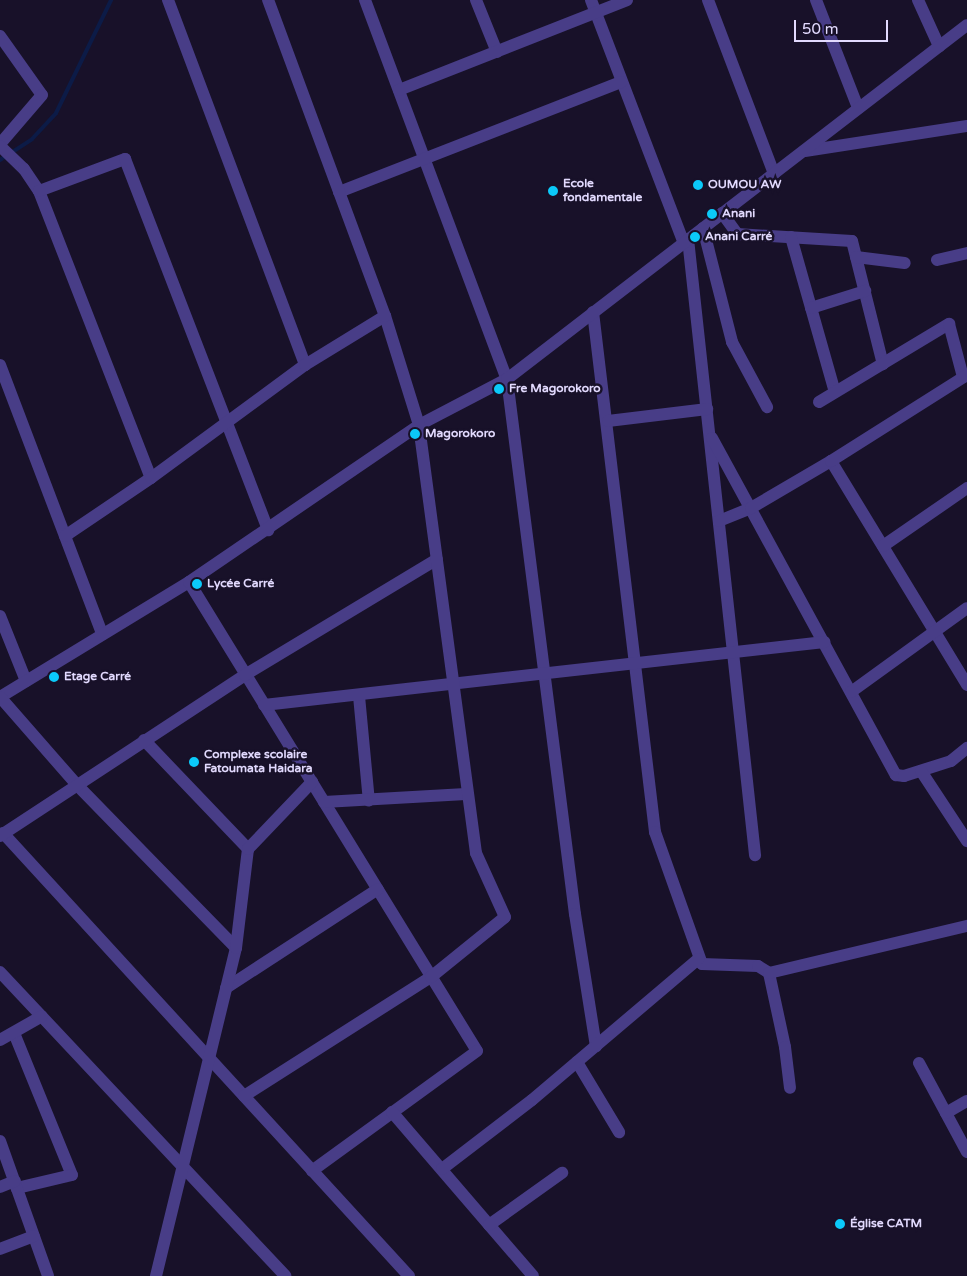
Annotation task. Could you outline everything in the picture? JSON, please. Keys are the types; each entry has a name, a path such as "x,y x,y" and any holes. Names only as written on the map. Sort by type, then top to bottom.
{"street":[{"path":"168,0 305,365"},
{"path":"244,1096 431,977 505,916 476,853 466,794 419,425 385,316 268,0"},
{"path":"365,0 507,380 575,914 596,1046"},
{"path":"476,0 498,52"},
{"path":"592,0 622,82 686,241 719,521 755,855"},
{"path":"399,90 597,14 627,0"},
{"path":"708,0 774,174"},
{"path":"816,0 858,108"},
{"path":"918,0 939,46"},
{"path":"236,948 78,786 0,697 189,582 268,530 419,425 507,380 967,25"},
{"path":"0,36 42,95 1,146 24,169 39,191 151,478"},
{"path":"339,192 622,82"},
{"path":"802,151 967,126"},
{"path":"39,191 125,159 268,530"},
{"path":"722,213 737,234 852,242 883,364"},
{"path":"703,228 732,342 767,407"},
{"path":"791,237 835,392"},
{"path":"937,260 967,253"},
{"path":"856,257 905,263"},
{"path":"811,308 865,291"},
{"path":"593,312 608,421 655,832 698,959 702,964 758,966 769,973 785,1047 790,1088"},
{"path":"65,536 151,478 226,420 305,365 385,316"},
{"path":"719,521 751,508 831,461 965,376 949,324 819,402"},
{"path":"0,365 102,634"},
{"path":"608,421 706,409"},
{"path":"709,434 896,775 904,776 951,761 967,748"},
{"path":"831,461 967,685"},
{"path":"883,546 967,488"},
{"path":"403,1274 244,1096 208,1060 2,835 245,675 437,558"},
{"path":"189,582 476,1051 312,1171"},
{"path":"851,692 967,608"},
{"path":"0,616 26,682"},
{"path":"264,705 453,686 824,642"},
{"path":"359,696 370,801"},
{"path":"144,740 248,849"},
{"path":"921,771 967,841"},
{"path":"158,1274 236,948 248,849 312,782"},
{"path":"324,802 370,801 466,794"},
{"path":"226,988 378,889"},
{"path":"769,973 967,926"},
{"path":"442,1169 577,1062 698,959"},
{"path":"0,972 285,1276"},
{"path":"0,1040 42,1016"},
{"path":"0,1187 72,1174 14,1032"},
{"path":"577,1062 619,1132"},
{"path":"919,1062 967,1152"},
{"path":"946,1113 967,1101"},
{"path":"392,1112 533,1276"},
{"path":"0,1141 48,1276"},
{"path":"489,1225 562,1174"},
{"path":"0,1249 34,1236"}],"waterway":[{"path":"0,160 32,139 56,113 111,0"}],"place":[{"name":"OUMOU AW","path":"698,185"},
{"name":"Ecole fondamentale","path":"553,191"},
{"name":"Anani","path":"712,214"},
{"name":"Anani Carré","path":"695,237"},
{"name":"Fre Magorokoro","path":"499,389"},
{"name":"Magorokoro","path":"415,434"},
{"name":"Lycée Carré","path":"197,584"},
{"name":"Etage Carré","path":"54,677"},
{"name":"Complexe scolaire Fatoumata Haidara","path":"194,762"},
{"name":"Église CATM","path":"840,1224"}]}
